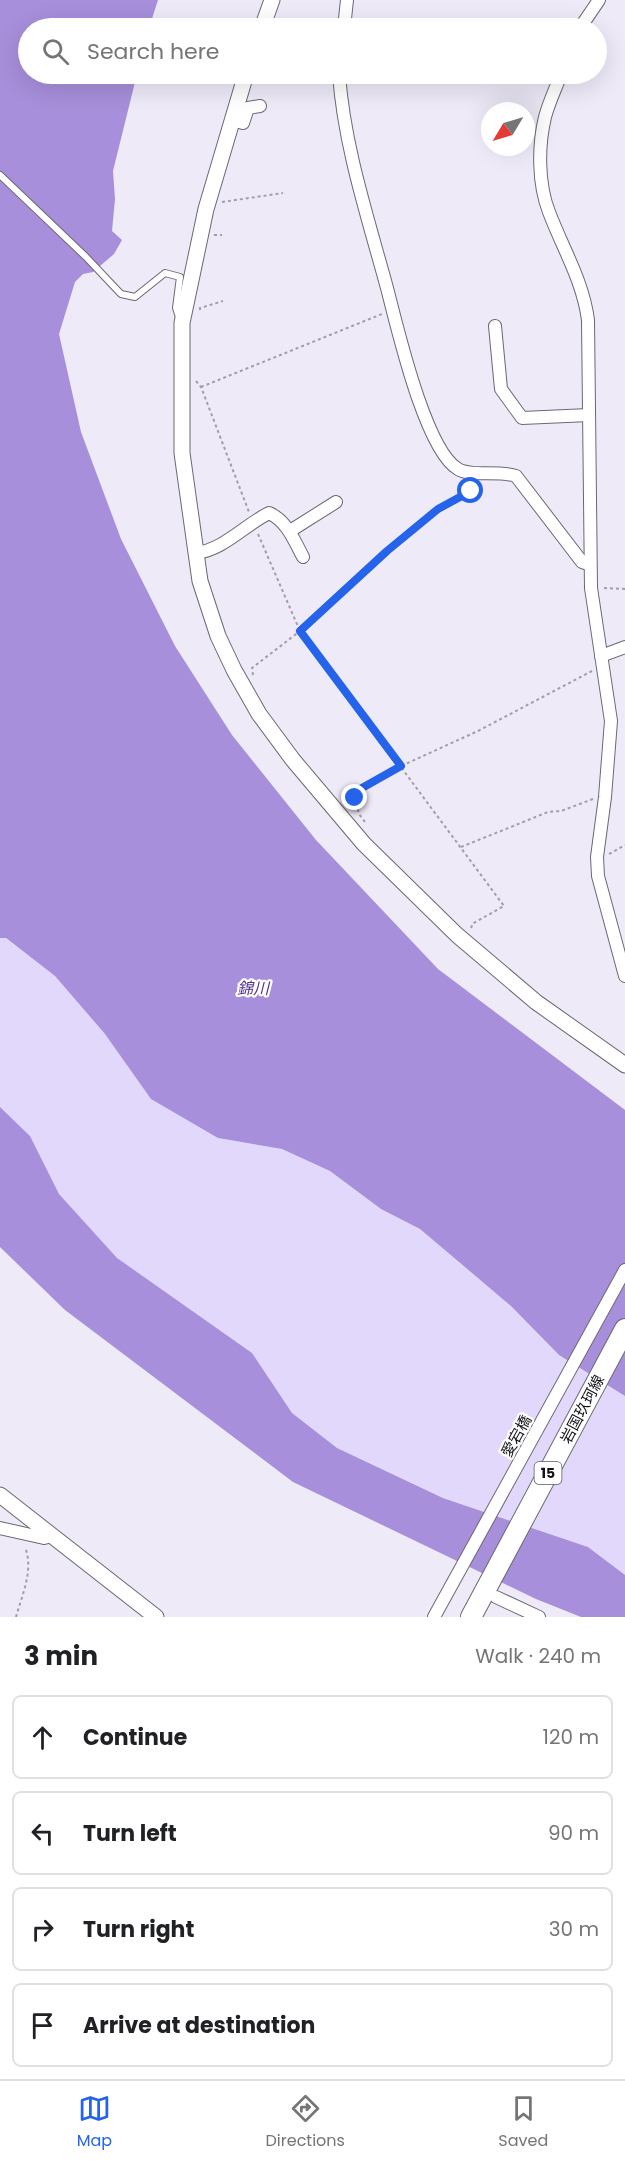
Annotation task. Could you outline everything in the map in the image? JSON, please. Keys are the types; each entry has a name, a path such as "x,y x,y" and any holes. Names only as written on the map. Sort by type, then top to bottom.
{"main road":[{"name":"岩国玖珂線","path":"471,1617 625,1329"}],"street":[{"path":"266,18 272,0"},
{"path":"345,18 347,0"},
{"path":"587,18 599,0"},
{"path":"243,84 206,209 182,323 182,453 200,581 218,636 259,714 293,760 364,844 457,935 527,994 625,1065"},
{"path":"340,84 362,200 414,387 441,449 458,470 468,473 504,472 516,476 582,562 590,565"},
{"path":"557,84 546,116 542,136 542,187 548,210 578,276 586,300 591,588 611,721 605,797 597,857 598,876 625,976"},
{"path":"232,120 243,123 248,108 260,106"},
{"path":"495,326 501,389 522,418 589,415"},
{"path":"290,531 336,502"},
{"path":"196,553 214,549 252,521 269,513 276,516 290,531 303,557"},
{"path":"602,662 625,647"},
{"name":"愛宕橋","path":"434,1617 625,1270"},
{"path":"0,1495 156,1617"},
{"path":"0,1528 44,1538 52,1536"},
{"path":"496,1597 539,1617"}],"lane":[{"path":"0,175 87,257 121,294 135,297 165,273 180,277 176,308 182,323"}],"path":[{"path":"223,201 283,194"},
{"path":"199,315 200,308 223,300"},
{"path":"393,310 201,387 252,521 300,631 504,906 472,924 471,936"},
{"path":"254,676 252,668 300,631 387,551 438,509 471,491 492,472"},
{"path":"591,588 625,589"},
{"path":"364,844 370,837 370,830 359,813 355,798 362,788 401,766 567,686 596,669 602,662"},
{"path":"461,847 548,812 561,811 605,797"},
{"path":"597,857 625,845"},
{"path":"15,1532 24,1544 28,1556 28,1574 16,1617"}],"shaded area":[{"path":"0,938 5,938 55,976 105,1034 218,1138 282,1149 330,1171 381,1209 420,1229 511,1306 559,1355 625,1396 625,1575 588,1547 444,1498 337,1448 292,1413 251,1353 117,1259 59,1194 30,1136 0,1107"}],"water":[{"name":"錦川","path":"0,0 158,0 152,18 18,18 18,84 135,84 113,171 115,199 112,231 122,240 114,254 93,272 83,274 75,282 59,334 81,432 121,539 175,646 232,735 316,840 438,969 625,1110 625,1396 559,1355 511,1306 420,1229 381,1209 330,1171 282,1149 218,1138 151,1099 105,1034 55,976 6,938 0,938"},
{"path":"0,1107 30,1136 59,1194 117,1258 252,1353 292,1413 337,1448 443,1498 588,1547 625,1575 625,1617 581,1617 536,1599 293,1482 65,1310 0,1247"}],"route":[{"path":"355,798 362,788 401,766 300,631 387,551 438,509 471,491"}]}
